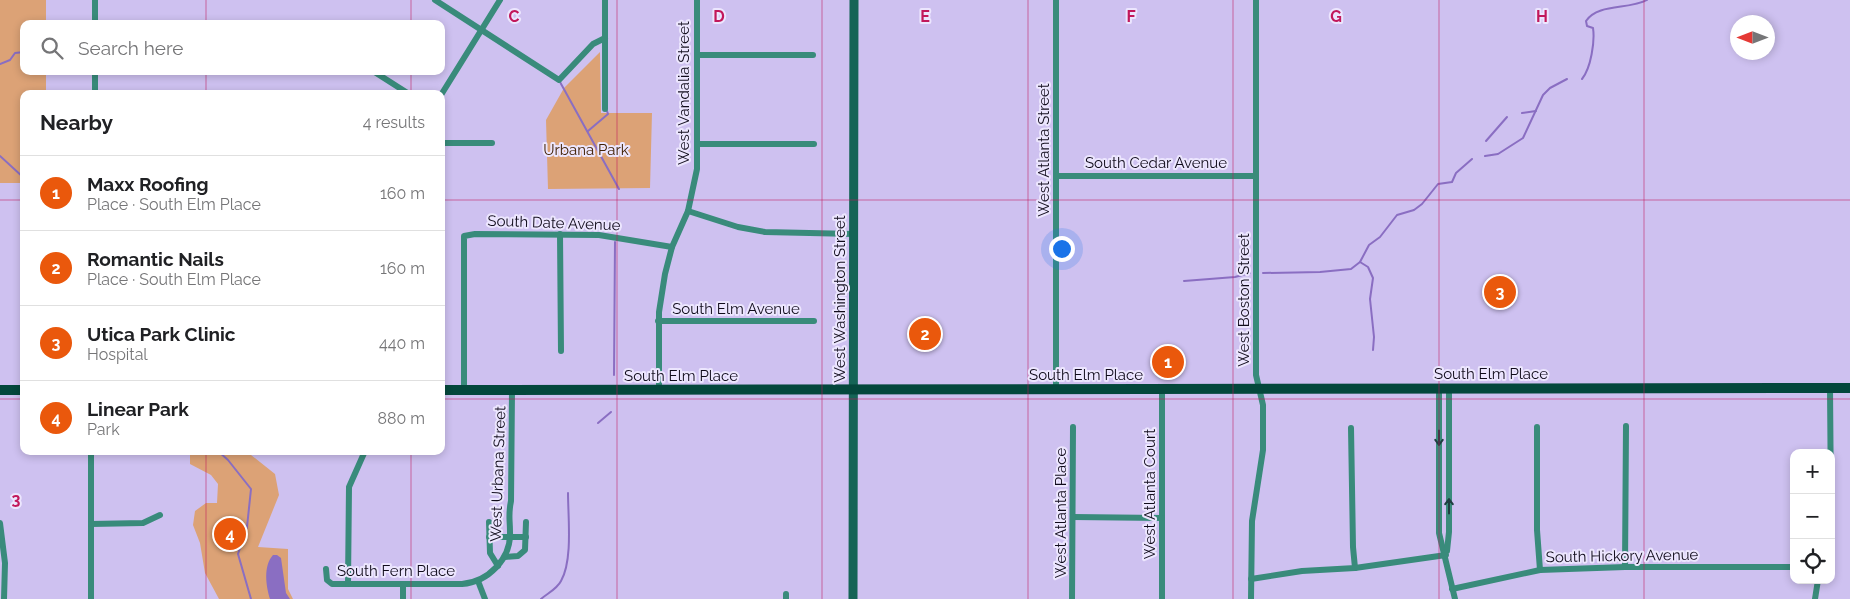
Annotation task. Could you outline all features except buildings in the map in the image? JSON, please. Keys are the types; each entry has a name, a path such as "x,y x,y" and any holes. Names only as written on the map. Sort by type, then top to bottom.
{"main road":[{"name":"West Washington Street","path":"853,599 854,0"},
{"name":"South Elm Place","path":"445,390 854,391 1850,388"},
{"path":"0,390 20,390"}],"street":[{"path":"95,0 95,20"},
{"path":"435,0 559,80 593,44 605,38"},
{"path":"444,90 500,0"},
{"path":"604,0 605,109"},
{"name":"West Vandalia Street","path":"659,391 658,321 665,274 672,248 688,211 695,183 698,144 697,0"},
{"name":"West Atlanta Street","path":"1056,0 1056,390"},
{"name":"West Boston Street","path":"1251,599 1252,522 1263,450 1263,404 1256,375 1256,0"},
{"path":"697,55 813,55"},
{"path":"95,75 95,90"},
{"path":"379,75 403,90"},
{"path":"445,143 492,143"},
{"path":"698,144 814,144"},
{"name":"South Cedar Avenue","path":"1056,176 1256,176"},
{"path":"688,211 738,227 765,232 854,234"},
{"name":"South Date Avenue","path":"464,390 464,236 475,234 560,234 618,236 672,248"},
{"path":"560,234 561,351"},
{"name":"South Elm Avenue","path":"658,321 814,321"},
{"path":"1830,388 1831,494"},
{"path":"1444,389 1449,532 1446,555 1455,599"},
{"name":"West Urbana Street","path":"478,581 498,566 505,557 510,537 507,516 511,501 512,390"},
{"name":"West Atlanta Court","path":"1162,390 1162,599"},
{"path":"1625,567 1626,426"},
{"path":"1537,427 1537,530 1540,570"},
{"name":"West Atlanta Place","path":"1072,599 1073,428"},
{"path":"1351,428 1355,568"},
{"path":"91,599 92,455"},
{"path":"348,584 350,487 362,455"},
{"path":"91,524 144,522 160,515"},
{"path":"1073,517 1162,518"},
{"name":"West Urbana Street","path":"489,522 490,553 498,566"},
{"name":"West Urbana Street","path":"505,557 518,556 523,552 526,522"},
{"path":"0,523 5,563 4,599"},
{"path":"489,537 526,537"},
{"path":"1251,579 1302,571 1355,568 1446,555"},
{"name":"South Hickory Avenue","path":"1452,589 1540,570 1625,567 1790,567"},
{"name":"South Fern Place","path":"326,569 329,582 348,584 462,584 478,581"},
{"path":"478,581 485,599"},
{"path":"403,584 403,599"},
{"path":"1815,599 1817,584"}],"green space":[{"path":"0,0 46,0 46,20 20,20 20,75 46,75 46,90 20,90 20,183 0,183"},
{"name":"Urbana Park","path":"600,52 601,113 652,113 650,188 548,189 546,120 564,88"},
{"path":"190,455 251,455 275,474 279,495 258,547 288,549 288,589 293,599 219,599 205,573 200,543 193,525 195,511 206,503 217,503 218,484 211,475 190,464"}],"shaded area":[{"path":"273,555 281,558 286,593 290,599 270,599 267,588 267,570"}],"waterway":[{"path":"1582,79 1592,54 1593,40 1593,28 1587,26 1586,21 1591,15 1606,9 1632,5 1647,0"},
{"path":"0,64 10,60 15,53 20,52"},
{"path":"1485,156 1498,154 1523,138 1543,95 1550,88 1567,79"},
{"path":"560,82 619,189"},
{"path":"588,131 608,114 607,111"},
{"path":"1522,113 1536,111"},
{"path":"1486,141 1507,117"},
{"path":"0,156 20,174"},
{"path":"1263,273 1320,272 1351,269 1360,262 1369,245 1380,237 1397,215 1414,210 1422,204 1438,184 1452,182 1456,173 1472,159"},
{"path":"614,375 615,242"},
{"path":"1360,262 1368,267 1373,278 1370,299 1374,337 1373,350"},
{"path":"1184,281 1235,277 1250,273"},
{"path":"598,423 611,412"},
{"path":"222,455 251,489 247,527 238,554 251,599"},
{"path":"541,599 557,586 565,572 569,538 568,493"}],"place":[{"name":"Utica Park Clinic","path":"1500,292"},
{"name":"Romantic Nails","path":"925,334"},
{"name":"Maxx Roofing","path":"1168,362"},
{"name":"Linear Park","path":"230,534"}]}
